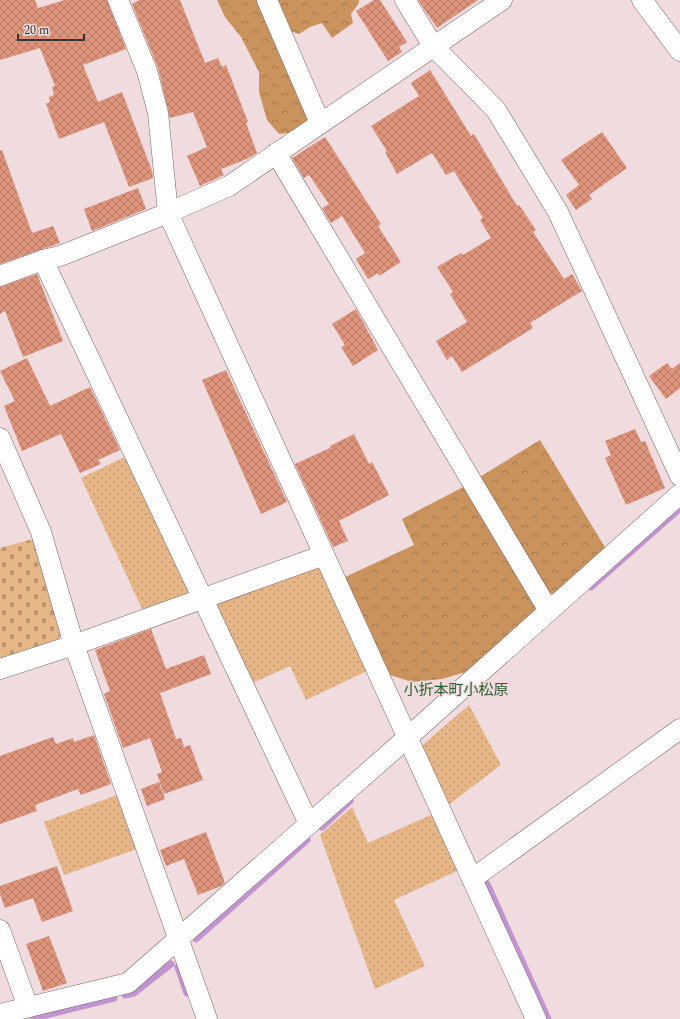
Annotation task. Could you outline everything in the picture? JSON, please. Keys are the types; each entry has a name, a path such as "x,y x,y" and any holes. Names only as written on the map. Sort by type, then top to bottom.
{"street":[{"path":"118,0 147,71 158,113 168,213 536,1019"},
{"path":"267,0 320,123"},
{"path":"405,0 433,46 496,110 558,212 680,476"},
{"path":"0,276 43,260 60,256 168,213 229,186 502,0"},
{"path":"642,0 680,51"},
{"path":"276,153 550,611"},
{"path":"43,260 309,824"},
{"path":"0,438 41,532 74,645 178,939 208,1019"},
{"path":"0,1014 128,983 408,738 680,494"},
{"path":"0,669 74,645 324,555"},
{"path":"472,879 680,729"},
{"path":"0,930 28,1007"}],"green space":[{"path":"217,0 262,0 308,111 308,121 288,133 279,134 267,120 259,92 259,72 241,37 225,17"},
{"path":"277,0 359,0 359,3 351,14 353,23 332,38 322,23 310,27 299,34 290,31"},
{"path":"540,440 606,549 554,594 546,592 478,478"},
{"path":"127,456 191,593 144,613 81,478"},
{"path":"467,485 536,602 534,612 466,672 442,679 412,682 390,675 345,577 414,545 402,519"},
{"path":"33,539 61,634 56,643 0,661 0,548"},
{"path":"315,567 324,570 369,670 306,700 290,666 251,684 216,610 220,600"},
{"path":"469,705 501,765 447,806 419,748"},
{"path":"117,795 137,849 64,875 44,822"},
{"path":"352,807 368,843 433,814 459,870 394,900 425,966 375,989 320,835"}],"building":[{"path":"0,0 35,0 38,8 65,0 107,0 126,49 83,65 98,102 122,92 152,171 153,178 129,187 104,122 59,139 46,104 50,102 49,97 54,95 52,87 55,86 40,48 0,60"},
{"path":"139,0 180,0 205,63 218,58 222,67 226,65 248,122 246,123 257,153 247,159 221,169 224,175 200,186 187,156 207,147 193,112 170,118 158,68 132,4"},
{"path":"374,0 380,0 407,42 399,47 402,52 388,61 356,11"},
{"path":"418,0 478,0 437,28"},
{"path":"430,70 471,136 474,134 517,206 519,205 536,230 533,232 564,279 572,274 582,291 530,323 533,328 462,372 452,356 447,360 436,341 467,322 450,294 453,292 437,267 461,253 463,255 491,238 480,220 483,218 454,171 446,175 432,153 397,174 385,152 387,151 371,126 419,96 411,83"},
{"path":"602,132 627,168 589,195 592,199 576,210 566,195 579,185 561,160"},
{"path":"325,137 381,224 378,226 401,262 379,276 378,273 368,279 356,259 365,253 342,216 331,223 322,208 329,204 309,175 304,178 292,158"},
{"path":"2,150 32,233 53,226 60,243 0,264 0,151"},
{"path":"138,188 146,209 92,231 84,209"},
{"path":"37,274 63,341 23,357 5,311 0,314 0,287"},
{"path":"356,309 378,350 353,366 341,347 345,345 332,324"},
{"path":"27,358 50,406 90,387 120,450 98,460 101,464 80,473 61,434 22,451 4,406 15,401 0,371"},
{"path":"667,363 672,369 680,363 680,388 666,399 649,376"},
{"path":"226,370 287,502 261,514 202,380"},
{"path":"635,429 641,442 645,441 665,488 626,505 605,458 611,455 605,441"},
{"path":"354,434 369,464 372,462 389,495 339,521 348,541 333,547 295,464 330,448 330,446"},
{"path":"151,629 166,669 204,655 211,674 160,693 176,739 181,738 184,747 190,745 203,780 164,794 157,774 162,772 150,738 123,748 104,694 110,691 95,650"},
{"path":"94,735 111,784 81,795 78,789 35,805 37,811 0,824 0,756 53,737 56,744 73,738 74,742"},
{"path":"159,782 165,799 147,806 141,789"},
{"path":"206,832 225,883 198,895 184,859 166,866 160,850"},
{"path":"57,866 73,911 42,922 33,898 5,908 0,894 0,886"},
{"path":"49,936 67,983 43,991 26,944"}],"waterway":[{"path":"591,587 678,510"},
{"path":"322,827 350,801"},
{"path":"196,939 307,840"},
{"path":"487,884 548,1019"},
{"path":"125,995 134,993 171,964"},
{"path":"178,967 187,993"},
{"path":"34,1018 114,998"}],"district":[{"name":"小折本町小松原","path":"456,690"}]}
